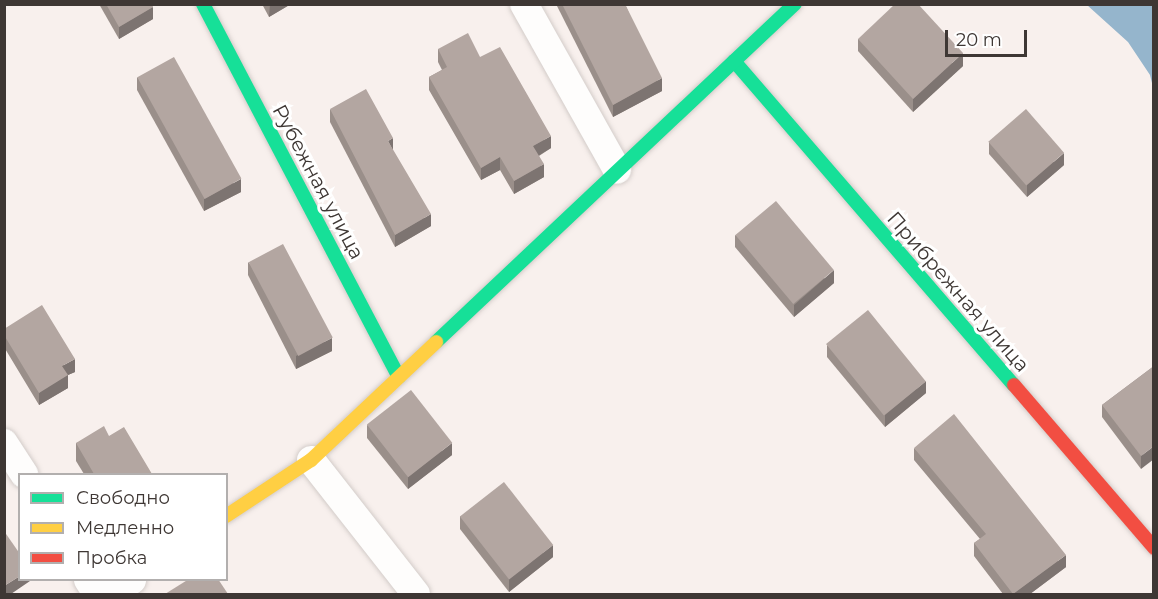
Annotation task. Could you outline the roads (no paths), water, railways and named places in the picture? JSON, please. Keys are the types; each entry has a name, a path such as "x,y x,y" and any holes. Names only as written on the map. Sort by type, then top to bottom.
{"street":[{"name":"Рубежная улица","path":"203,4 399,377"},
{"path":"524,4 617,170"},
{"path":"228,515 311,460 795,4"},
{"name":"Прибрежная улица","path":"734,61 1154,548"},
{"path":"4,443 23,473"},
{"path":"311,460 416,594"},
{"path":"89,581 97,594"},
{"path":"110,594 129,581"}],"water":[{"path":"1087,5 1153,5 1153,87 1150,75 1128,42"}]}
